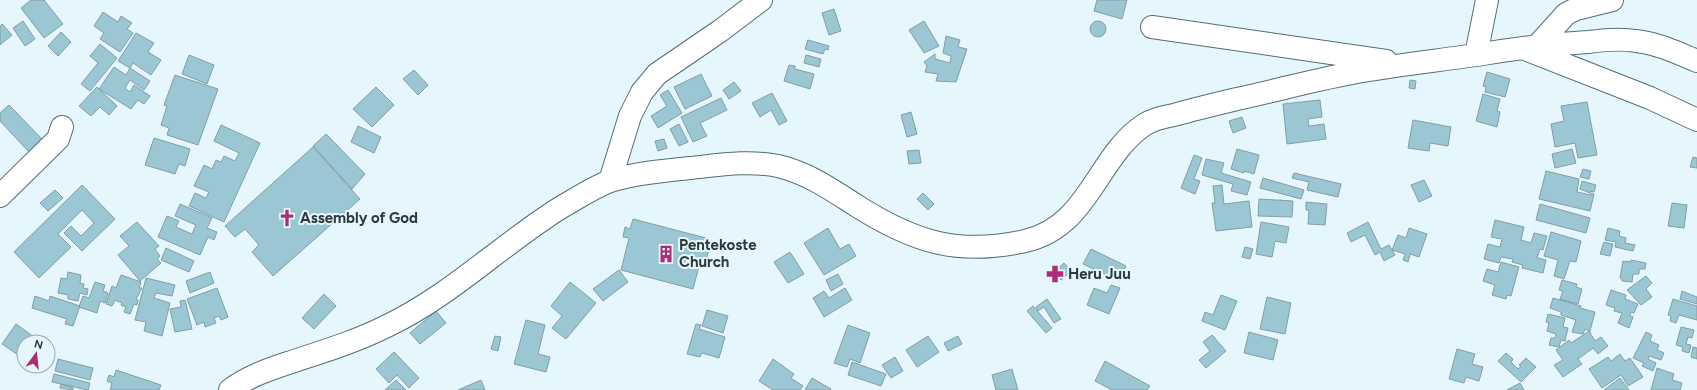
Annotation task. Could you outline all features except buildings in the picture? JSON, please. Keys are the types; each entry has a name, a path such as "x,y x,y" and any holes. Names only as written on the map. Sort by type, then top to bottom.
{"street":[{"path":"610,181 630,116 642,92 657,74 726,27 761,0"},
{"path":"1476,55 1487,0"},
{"path":"1530,47 1566,14 1576,9 1612,0"},
{"path":"1152,27 1411,64"},
{"path":"230,390 241,382 261,372 364,337 403,318 492,257 540,221 581,196 610,181 656,172 722,164 746,163 772,165 791,169 813,178 886,224 928,241 964,248 994,246 1030,240 1049,231 1067,219 1088,196 1128,137 1150,121 1212,105 1362,71 1530,47 1611,40 1637,41 1670,50 1697,61"},
{"path":"1530,47 1650,98 1697,120"},
{"path":"0,196 58,139 62,127"}],"place":[{"name":"Assembly of God","path":"287,218"},
{"name":"Pentekoste Church","path":"666,254"},
{"name":"Heru Juu","path":"1055,274"}]}
